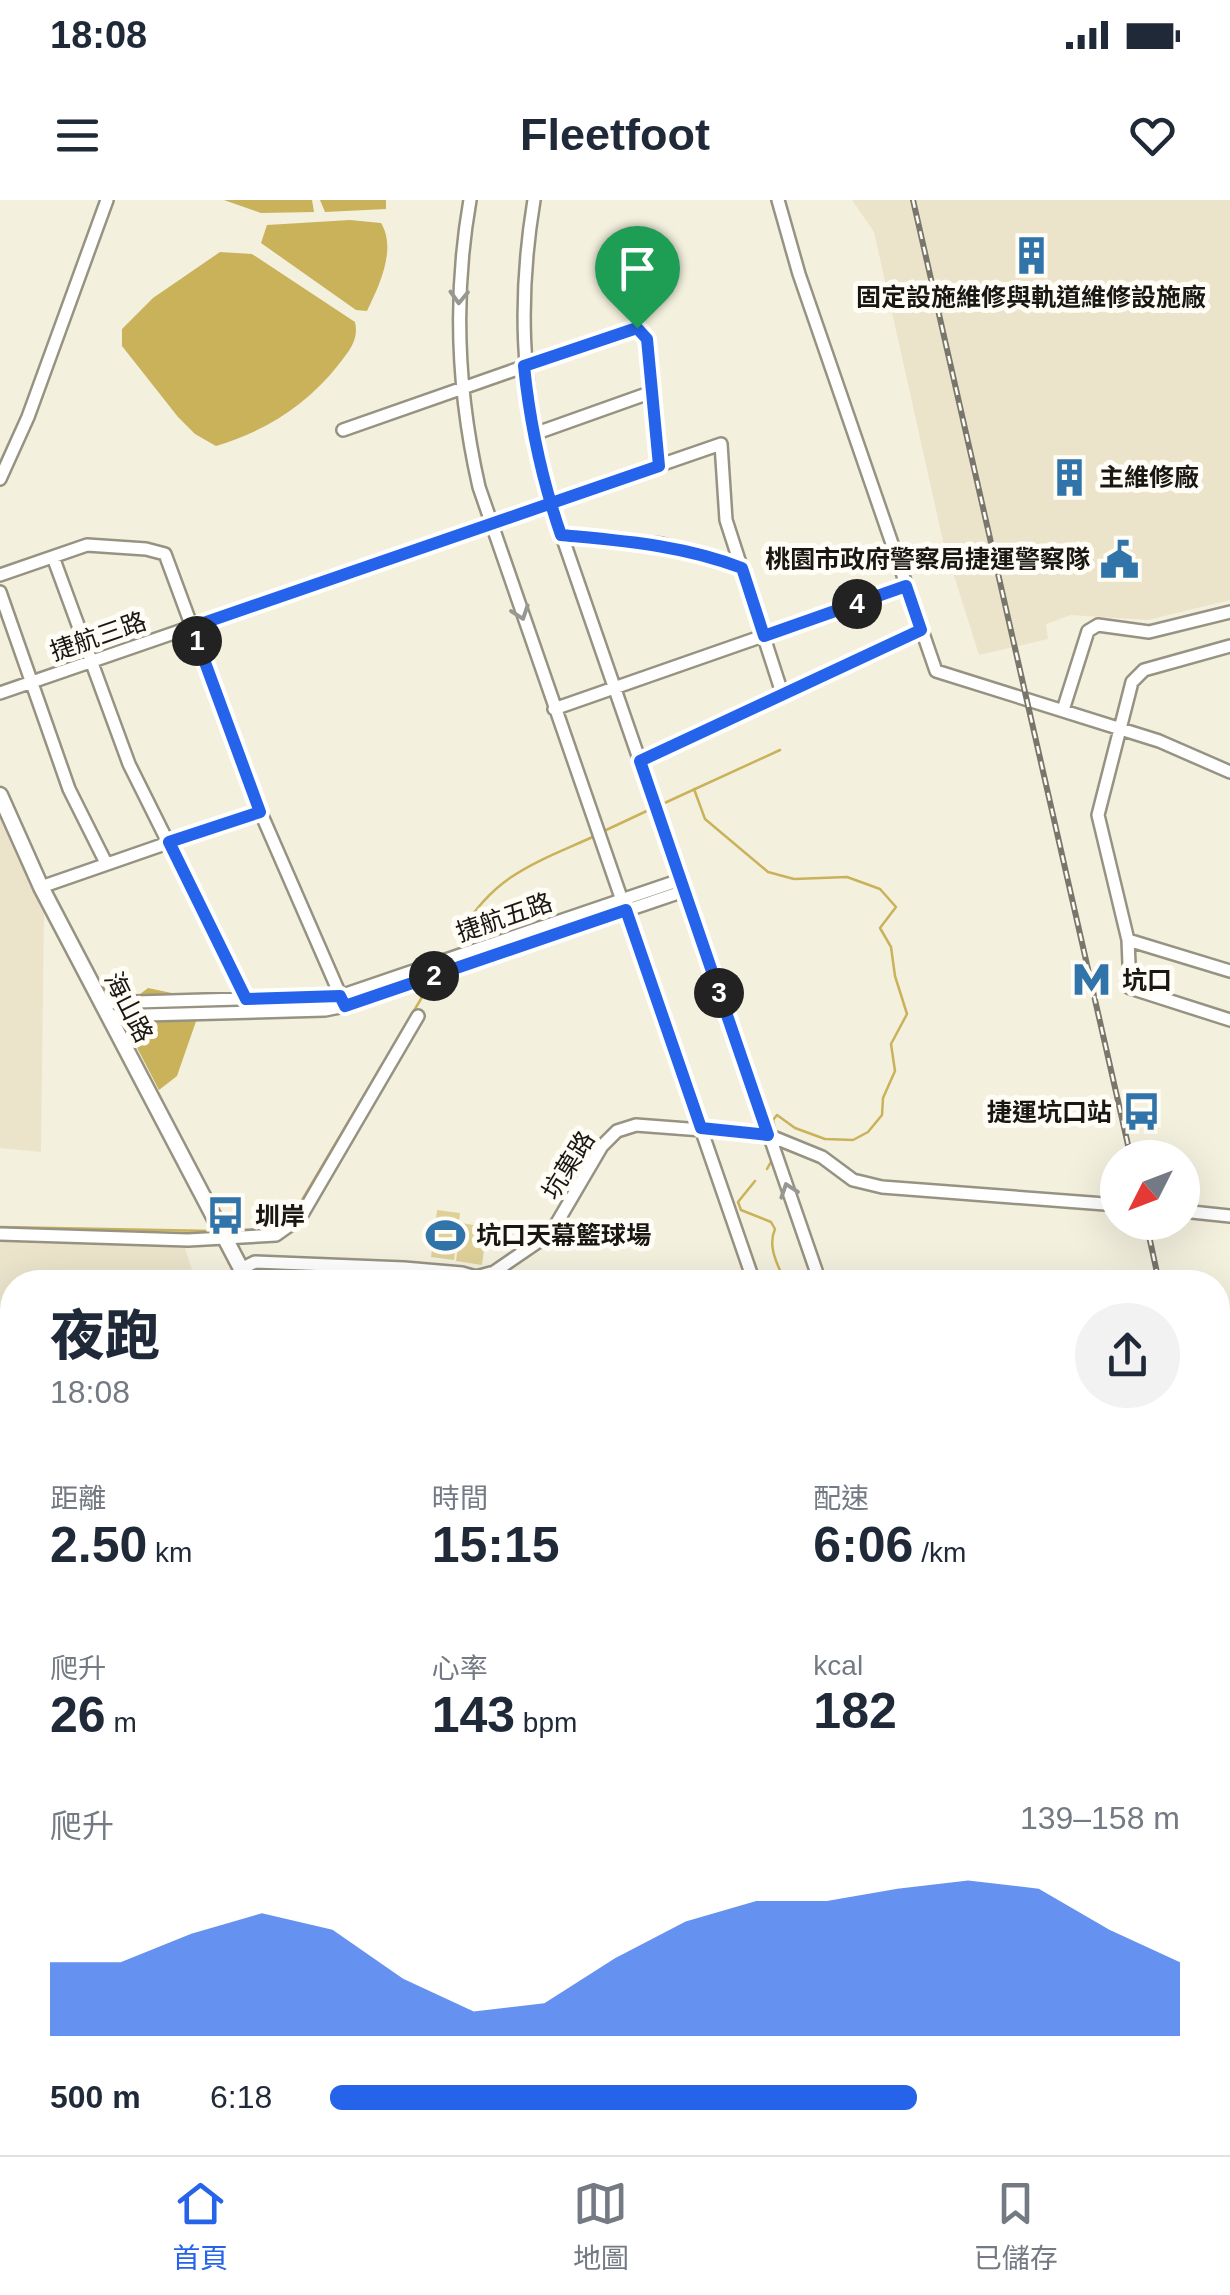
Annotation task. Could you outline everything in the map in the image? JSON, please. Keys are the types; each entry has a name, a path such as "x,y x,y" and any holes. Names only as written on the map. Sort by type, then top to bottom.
{"main road":[{"name":"海山路","path":"0,794 40,887 242,1270"}],"street":[{"path":"0,479 28,416 107,200"},
{"path":"470,200 460,270 461,389 467,436 490,524 750,1270"},
{"path":"534,200 524,285 524,366 550,503 816,1270"},
{"path":"778,200 936,671 1121,728 1230,772"},
{"path":"343,430 637,328 647,339 659,466"},
{"path":"534,434 652,392"},
{"name":"捷航三路","path":"0,693 721,444 726,520 742,568"},
{"path":"561,535 662,544 742,568 782,696"},
{"path":"0,576 87,545 165,554 260,812 343,1001"},
{"path":"53,557 129,764 246,999"},
{"path":"554,709 906,586"},
{"path":"0,592 69,789 106,863"},
{"path":"1063,710 1088,632 1098,625 1149,632 1230,612"},
{"path":"640,761 921,630"},
{"path":"1230,646 1144,670 1132,682 1098,815 1128,940 1130,988 1230,1020"},
{"path":"40,887 260,812"},
{"name":"捷航五路","path":"105,1010 325,1010 682,886"},
{"path":"1128,940 1230,971"},
{"name":"捷航五路","path":"105,1010 246,999 343,1001"},
{"path":"0,1234 188,1240 276,1235 300,1218 418,1016"},
{"name":"坑菓路","path":"497,1270 551,1233 595,1156 618,1131 636,1125 768,1135 822,1157 854,1180 882,1187 1100,1204"},
{"path":"1200,1213 1230,1216"},
{"name":"坑菓路","path":"249,1270 255,1262 416,1270"}],"shaded area":[{"path":"224,200 312,200 314,212 261,213"},
{"path":"320,200 386,200 386,209 325,212"},
{"path":"852,200 1230,200 1230,600 1148,620 1071,615 1046,624 1048,639 979,655 943,541 874,232"},
{"path":"350,220 381,223 385,233 387,256 367,311 356,310 261,243 267,225"},
{"path":"220,252 252,254 355,322 356,334 327,379 299,404 252,433 216,446 195,434 178,417 122,346 122,329 153,298"},
{"path":"0,804 44,913 41,1152 0,1148"},
{"path":"148,988 200,999 201,1007 177,1076 159,1090 118,1011"},
{"name":"坑口天幕籃球場","path":"437,1210 460,1213 454,1260 431,1257"},
{"path":"461,1223 487,1227 482,1265 456,1261"},
{"path":"0,1239 185,1248 192,1270 0,1270"}],"waterway":[{"path":"658,806 780,750"},
{"path":"694,789 705,819 768,872 794,879 847,877 880,889 896,907 880,928 891,947 907,1014 891,1044 895,1071 883,1098 882,1115 868,1132 853,1140 825,1139 795,1128 777,1115 773,1120 776,1134"},
{"path":"604,831 651,809"},
{"path":"461,932 474,912 504,882 597,835"},
{"path":"292,1217 428,987"},
{"path":"767,1169 772,1160"},
{"path":"755,1181 738,1202 741,1210 771,1222 780,1270"},
{"path":"0,1227 213,1231"}],"railway":[{"path":"913,200 1127,1140"},
{"path":"1150,1240 1156,1270"}],"place":[{"name":"固定設施維修與軌道維修設施廠","path":"1031,256"},
{"name":"主維修廠","path":"1069,477"},
{"name":"桃園市政府警察局捷運警察隊","path":"1120,559"},
{"name":"坑口","path":"1092,980"},
{"name":"捷運坑口站","path":"1142,1112"},
{"name":"圳岸","path":"225,1216"},
{"name":"坑口天幕籃球場","path":"446,1235"}],"route":[{"path":"637,328 524,366 543,481 550,503 561,535 662,544 742,568 764,636 906,586 921,630 640,761 768,1135 701,1128 626,910 345,1006 340,996 246,999 169,842 260,812 192,627 550,503 659,466 647,339 637,328"}]}
